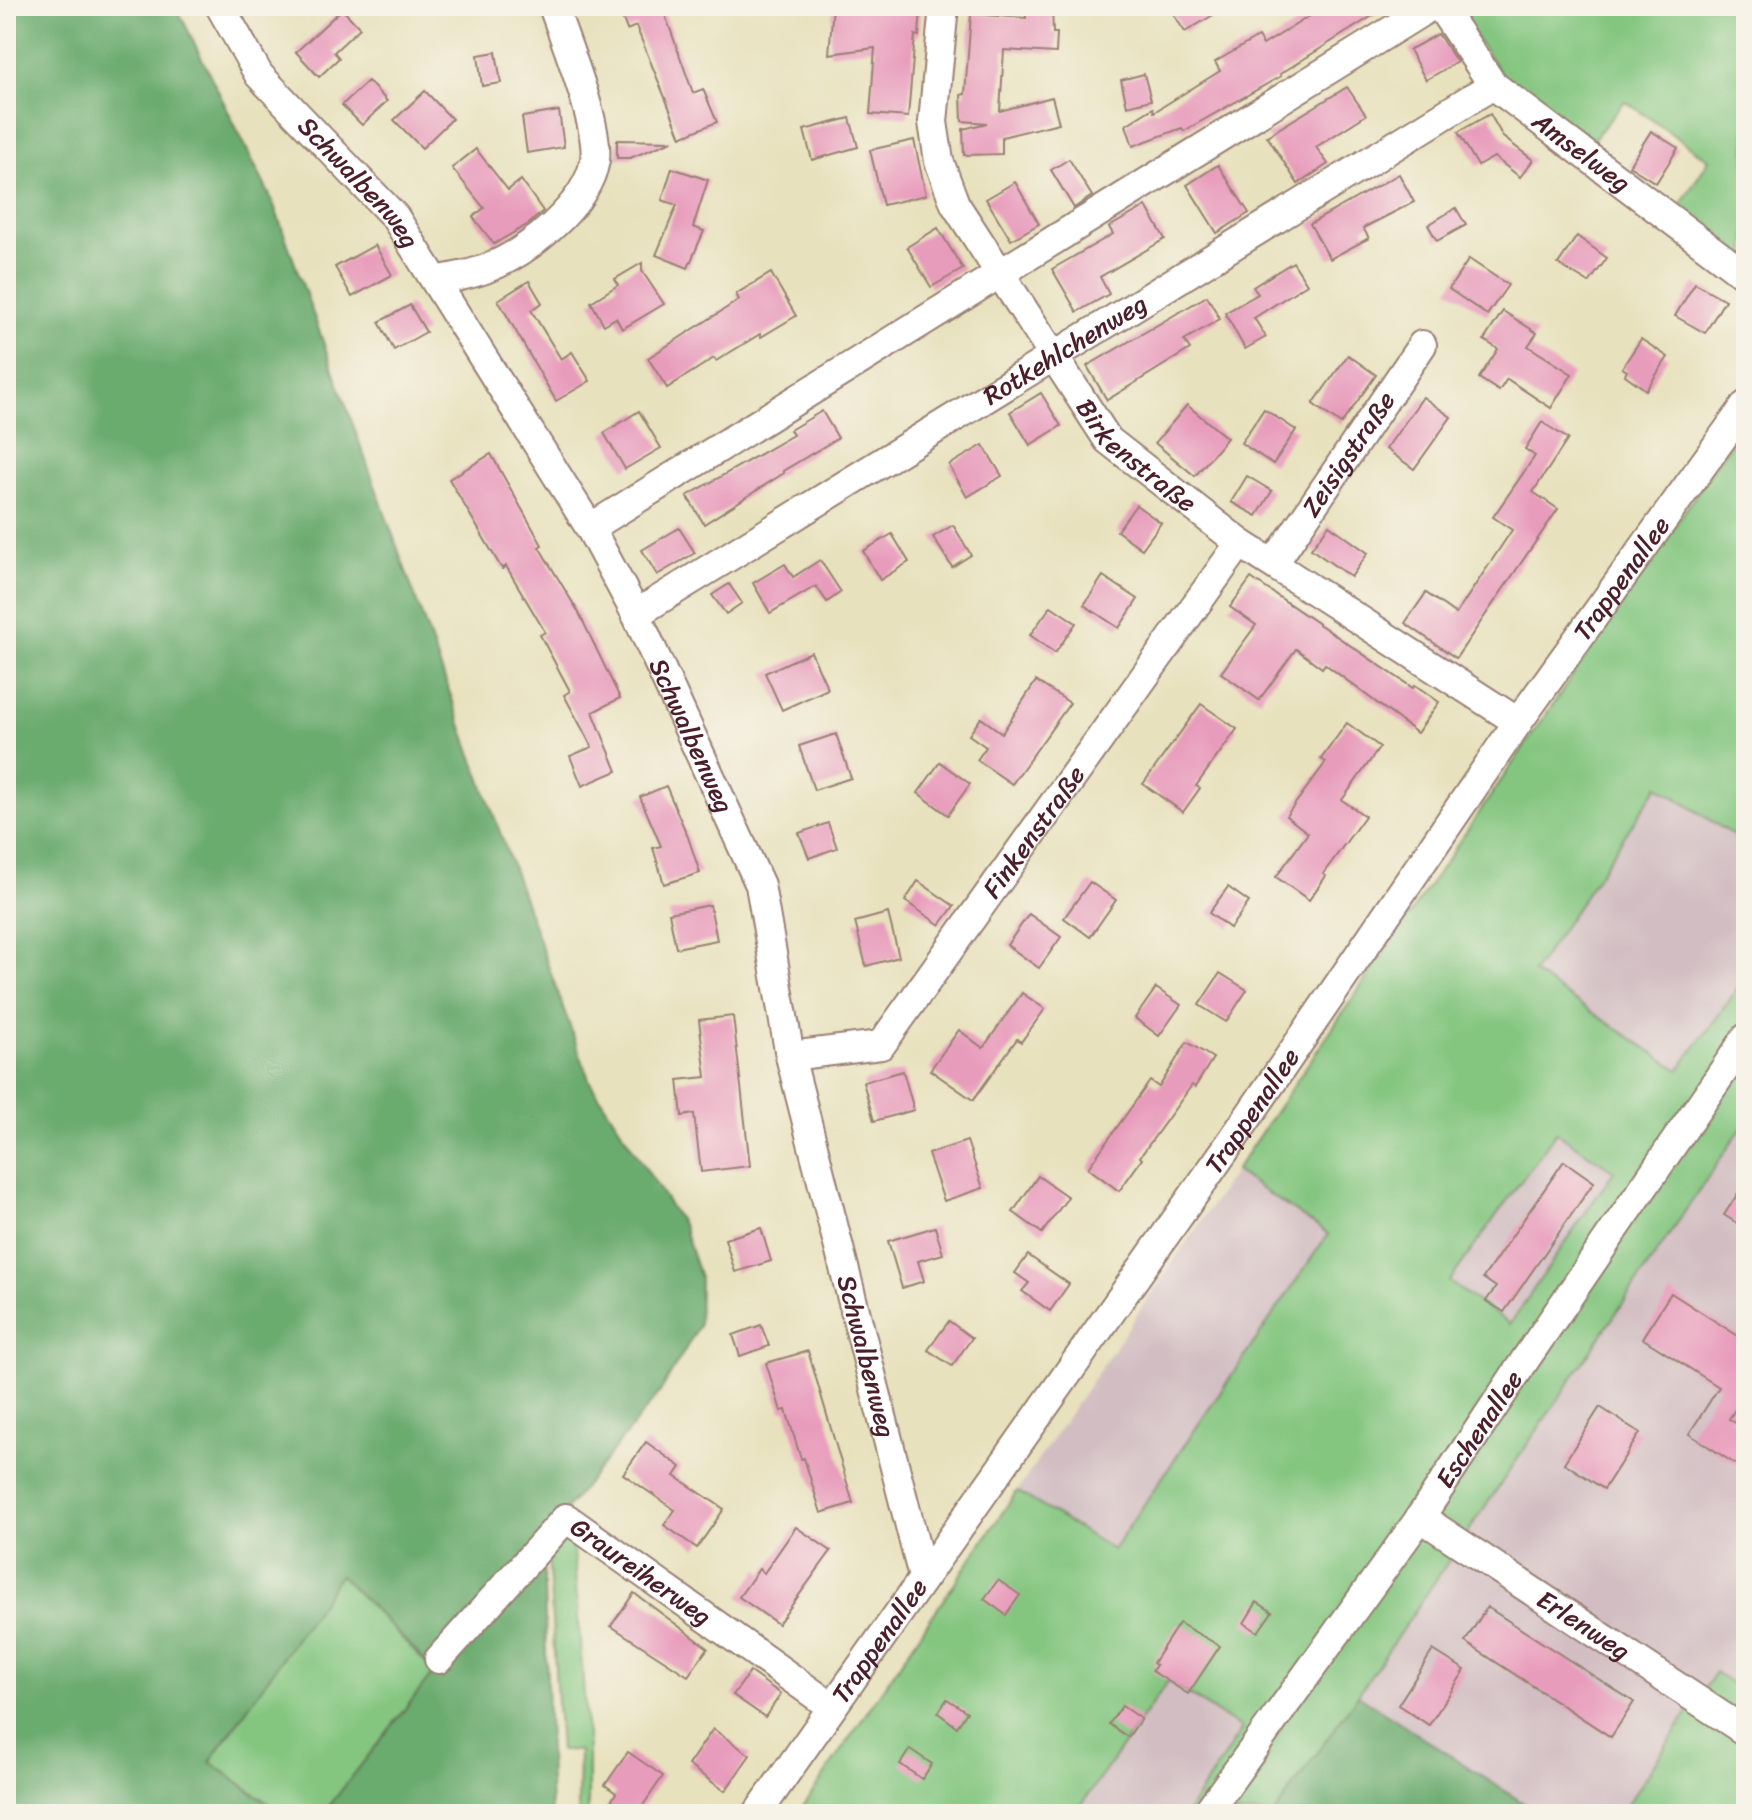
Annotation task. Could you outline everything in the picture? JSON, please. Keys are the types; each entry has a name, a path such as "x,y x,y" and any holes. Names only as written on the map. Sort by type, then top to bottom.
{"street":[{"name":"Schwalbenweg","path":"220,6 259,75 395,217 590,528 636,614 760,885 790,1056 923,1577"},
{"path":"437,281 486,269 544,235 574,204 588,181 595,158 591,120 553,6"},
{"name":"Birkenstraße","path":"944,6 933,122 939,161 955,204 1108,440 1240,543 1518,722"},
{"path":"590,528 1431,6"},
{"name":"Amselweg","path":"1440,6 1493,85 1746,276"},
{"name":"Rotkehlchenweg","path":"636,614 1493,85"},
{"name":"Zeisigstraße","path":"1274,563 1422,345"},
{"name":"Trappenallee","path":"757,1814 1233,1139 1518,722 1746,405"},
{"name":"Finkenstraße","path":"790,1056 881,1045 1240,543"},
{"name":"Eschenallee","path":"1206,1814 1420,1517 1746,1038"},
{"name":"Erlenweg","path":"1420,1517 1746,1732"},
{"name":"Graureiherweg","path":"439,1659 566,1518 832,1707"}],"shaded area":[{"path":"1658,786 1746,844 1746,977 1679,1070 1533,973"},
{"path":"1746,1121 1746,1693 1714,1672 1621,1814 1541,1814 1358,1695"},
{"path":"1556,1131 1615,1170 1510,1324 1449,1282"},
{"path":"1235,1171 1328,1234 1112,1550 1017,1491"},
{"path":"1168,1680 1242,1728 1186,1814 1075,1814"}],"green space":[{"path":"6,6 176,6 272,200 590,1082 683,1226 700,1278 699,1326 660,1392 541,1541 426,1662 340,1575 210,1762 283,1814 6,1814"},
{"path":"1453,6 1746,6 1746,257 1676,212 1709,160 1625,101 1586,148 1515,93"},
{"path":"1746,421 1746,844 1658,786 1533,973 1679,1070 1746,977 1746,1121 1358,1695 1274,1814 1186,1814 1242,1729 1168,1681 1075,1814 798,1814 1017,1491 1113,1550 1328,1234 1235,1171","holes":["1556,1132 1614,1171 1510,1324 1449,1282"]},
{"path":"572,1531 588,1751 588,1814 578,1814 579,1751 560,1751 548,1551"},
{"path":"543,1553 551,1814 323,1814 434,1672"},
{"path":"340,1574 434,1672 323,1814 283,1814 210,1762"},
{"path":"1715,1672 1746,1693 1746,1814 1621,1814"},
{"path":"1358,1695 1540,1814 1274,1814"}],"building":[{"path":"618,6 662,6 693,93 703,89 717,122 681,137 636,26 627,30"},
{"path":"833,6 921,6 919,36 915,35 908,117 870,114 875,48 829,54"},
{"path":"1025,6 1052,6 1053,33 1057,33 1056,53 1004,50 1000,111 1052,97 1059,123 1002,137 1002,154 964,155 963,129 987,123 962,121 961,95 965,94 971,14 1026,18"},
{"path":"1168,6 1228,6 1185,32"},
{"path":"1326,6 1388,6 1281,76 1184,131 1182,128 1133,146 1126,125 1153,108 1154,112 1220,71 1215,62 1258,37 1263,45"},
{"path":"342,9 360,28 334,52 339,58 319,77 296,52"},
{"path":"1438,34 1457,62 1426,80 1409,50"},
{"path":"496,52 501,83 482,86 478,55"},
{"path":"1144,74 1151,100 1127,106 1121,80"},
{"path":"368,81 387,101 362,125 342,105"},
{"path":"1347,87 1366,115 1316,147 1328,164 1298,184 1267,136"},
{"path":"425,91 452,119 422,148 394,120"},
{"path":"559,111 564,147 527,153 522,117"},
{"path":"1490,114 1503,137 1533,160 1520,177 1494,157 1478,166 1458,132"},
{"path":"850,118 858,147 812,160 804,130"},
{"path":"1651,131 1678,148 1656,183 1629,166"},
{"path":"617,140 672,141 630,158 617,158"},
{"path":"914,140 926,195 883,205 870,150"},
{"path":"476,149 508,190 521,180 543,211 530,223 494,244 473,217 484,208 452,168"},
{"path":"1069,159 1092,196 1074,208 1051,170"},
{"path":"1218,165 1249,213 1217,233 1187,185"},
{"path":"672,168 708,180 693,227 704,231 688,268 656,255 677,205 662,200"},
{"path":"1399,174 1414,202 1363,228 1369,238 1330,259 1310,224"},
{"path":"1015,182 1039,224 1011,240 986,199"},
{"path":"1146,206 1165,239 1100,277 1109,294 1077,312 1052,269 1113,234 1109,227"},
{"path":"1456,208 1466,225 1437,241 1428,225"},
{"path":"938,228 963,269 931,287 907,247"},
{"path":"1577,236 1607,258 1589,283 1558,264"},
{"path":"375,245 392,275 352,297 335,267"},
{"path":"1469,259 1508,285 1487,315 1449,289"},
{"path":"1293,262 1307,284 1254,318 1266,337 1245,349 1225,313 1258,294 1253,287"},
{"path":"642,263 642,271 664,304 622,329 616,318 604,325 591,302 618,285 615,279"},
{"path":"771,273 796,316 716,361 714,358 667,388 648,358 739,300 736,294"},
{"path":"529,281 542,303 531,310 561,359 572,352 590,381 556,401 498,300"},
{"path":"1695,283 1725,300 1705,333 1675,316"},
{"path":"1207,296 1220,319 1184,340 1190,349 1107,400 1087,366"},
{"path":"410,305 426,332 394,350 379,322"},
{"path":"1503,311 1537,333 1528,346 1572,374 1551,408 1507,379 1499,391 1479,378 1498,349 1484,340"},
{"path":"1641,339 1668,357 1646,390 1625,375 1627,371 1622,368"},
{"path":"1348,355 1376,375 1341,424 1313,404"},
{"path":"1041,393 1061,426 1030,445 1010,412"},
{"path":"1423,397 1451,417 1414,469 1386,449"},
{"path":"1187,405 1227,438 1195,476 1155,443"},
{"path":"1264,409 1296,430 1273,464 1241,443"},
{"path":"639,411 661,448 625,469 604,433"},
{"path":"822,411 838,438 704,524 687,496 793,435 790,430"},
{"path":"1542,422 1568,439 1533,492 1558,509 1456,658 1405,623 1426,593 1456,614 1512,530 1493,517 1535,456 1525,449"},
{"path":"983,445 1002,476 967,497 949,465"},
{"path":"491,454 542,545 539,547 579,613 620,698 593,712 617,771 582,786 570,756 592,747 564,695 570,691 540,635 545,632 506,566 502,569 449,479"},
{"path":"1247,476 1272,491 1257,516 1231,502"},
{"path":"1136,505 1161,523 1142,549 1117,531"},
{"path":"953,525 971,555 952,567 933,537"},
{"path":"1329,525 1368,553 1351,577 1311,549"},
{"path":"679,528 695,553 657,575 642,550"},
{"path":"892,534 909,562 880,580 863,551"},
{"path":"820,560 841,592 827,602 816,586 770,613 753,583 785,564 793,577"},
{"path":"1103,576 1138,599 1119,628 1084,605"},
{"path":"1251,578 1413,688 1415,685 1439,702 1417,733 1325,664 1322,668 1296,649 1259,700 1221,673 1256,625 1230,607"},
{"path":"729,584 742,603 726,614 712,595"},
{"path":"1051,606 1076,623 1055,653 1030,635"},
{"path":"811,652 828,689 782,710 765,673"},
{"path":"1036,681 1070,703 1012,784 977,760 986,747 969,735 981,718 1002,733"},
{"path":"1201,704 1237,729 1196,786 1200,788 1183,812 1143,784"},
{"path":"1347,723 1380,747 1342,800 1365,816 1323,874 1326,876 1309,900 1276,877 1308,833 1286,816 1326,762 1321,759"},
{"path":"836,734 851,778 814,790 799,746"},
{"path":"940,762 970,784 948,815 918,793"},
{"path":"666,786 700,873 664,884 653,848 661,846 640,797"},
{"path":"828,823 837,848 809,858 799,833"},
{"path":"918,881 954,906 940,925 905,901"},
{"path":"1090,882 1116,900 1090,937 1064,918"},
{"path":"1228,887 1249,902 1230,928 1209,913"},
{"path":"710,905 717,940 676,948 669,913"},
{"path":"888,913 899,957 866,966 855,922"},
{"path":"1029,914 1061,937 1039,968 1007,945"},
{"path":"1220,973 1247,990 1226,1022 1199,1005"},
{"path":"1156,988 1181,1005 1159,1036 1135,1018"},
{"path":"1022,993 1045,1009 1021,1042 1017,1039 973,1100 930,1070 959,1030 983,1048"},
{"path":"733,1016 750,1166 701,1172 694,1114 682,1116 678,1080 706,1077 699,1020"},
{"path":"1187,1042 1213,1058 1195,1087 1192,1085 1140,1157 1142,1159 1119,1191 1088,1168 1150,1081 1159,1087"},
{"path":"903,1071 914,1110 874,1121 863,1082"},
{"path":"967,1141 983,1188 944,1201 928,1154"},
{"path":"1564,1161 1594,1182 1504,1312 1486,1301 1496,1287 1483,1278"},
{"path":"1038,1176 1068,1197 1042,1233 1013,1212"},
{"path":"1746,1181 1746,1229 1724,1215"},
{"path":"935,1227 943,1254 918,1261 924,1281 902,1288 888,1241"},
{"path":"761,1228 771,1261 735,1272 725,1239"},
{"path":"1028,1255 1069,1284 1050,1311 1022,1291 1029,1283 1015,1273"},
{"path":"1671,1293 1746,1341 1746,1392 1729,1419 1746,1429 1746,1471 1689,1434 1719,1387 1642,1338"},
{"path":"949,1321 972,1338 952,1366 928,1350"},
{"path":"761,1325 769,1346 740,1356 733,1335"},
{"path":"808,1351 853,1503 821,1513 804,1458 801,1459 786,1410 781,1411 766,1363"},
{"path":"1600,1407 1640,1433 1604,1489 1564,1463"},
{"path":"646,1442 681,1467 675,1476 724,1509 697,1548 664,1525 675,1510 623,1474"},
{"path":"796,1527 831,1551 778,1624 739,1597 759,1569 764,1573"},
{"path":"998,1580 1020,1595 1006,1615 984,1599"},
{"path":"634,1593 708,1648 688,1676 611,1626"},
{"path":"1257,1602 1272,1612 1258,1632 1244,1623"},
{"path":"1487,1607 1634,1702 1611,1737 1465,1642"},
{"path":"1179,1623 1220,1646 1188,1694 1152,1671 1156,1665 1153,1663"},
{"path":"1433,1650 1465,1670 1429,1725 1398,1705"},
{"path":"750,1672 781,1694 765,1717 733,1695"},
{"path":"947,1699 967,1712 957,1727 938,1713"},
{"path":"1122,1706 1141,1719 1128,1737 1109,1724"},
{"path":"713,1729 750,1755 725,1791 688,1765"},
{"path":"910,1749 932,1764 922,1779 900,1764"},
{"path":"628,1752 663,1776 637,1814 603,1814 616,1793 605,1785"}]}
